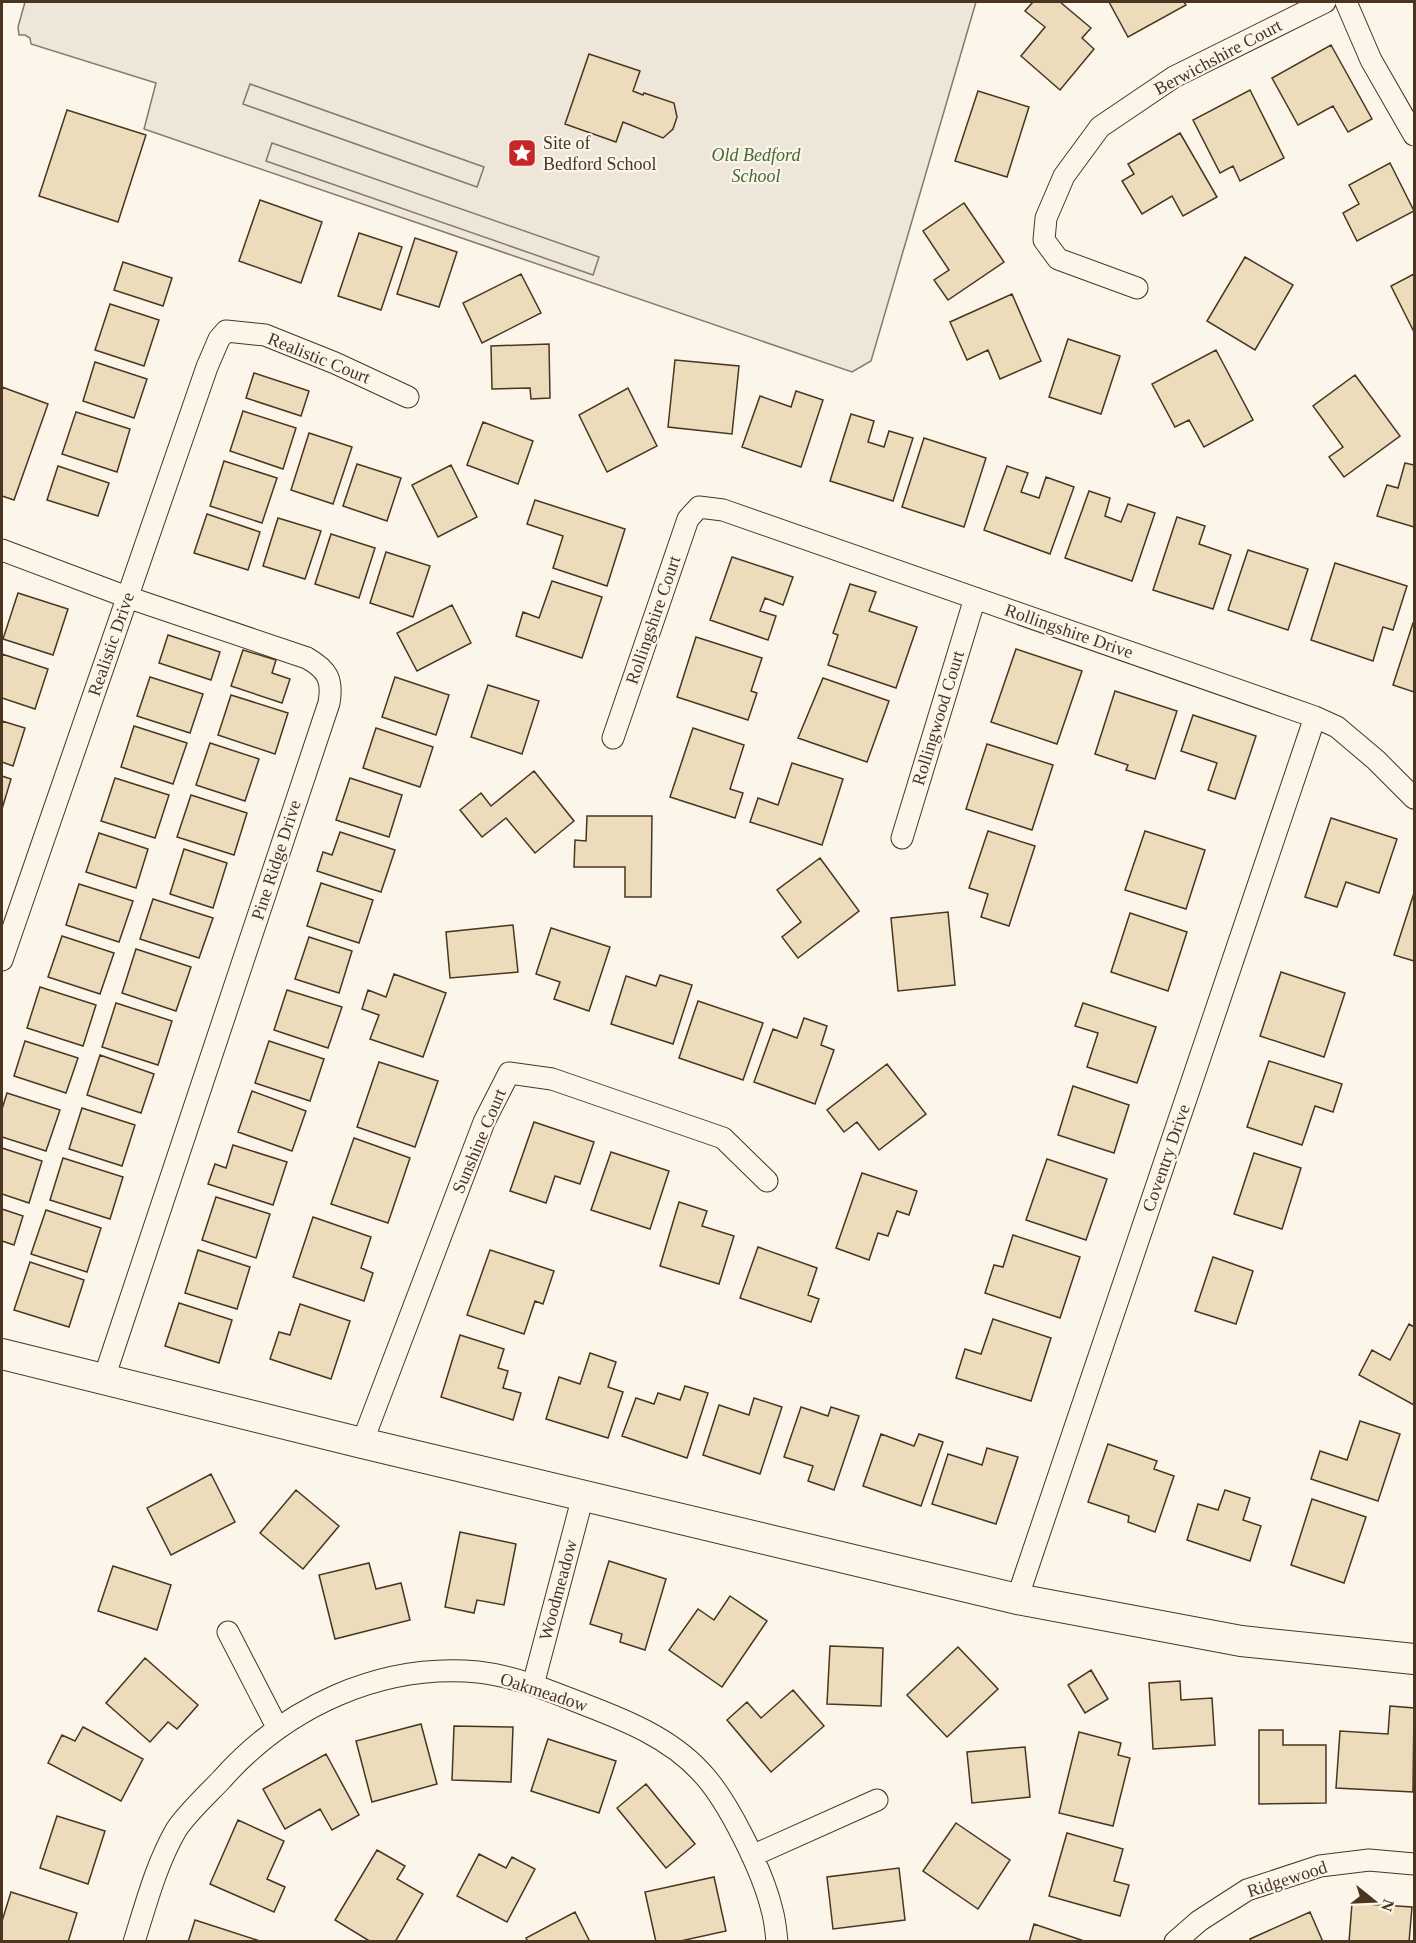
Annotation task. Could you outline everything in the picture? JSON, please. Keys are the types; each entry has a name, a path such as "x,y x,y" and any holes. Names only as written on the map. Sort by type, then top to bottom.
{"street":[{"name":"Berwichshire Court","path":"1137,288 1058,259 1044,240 1046,218 1064,176 1100,127 1174,77 1325,2"},
{"path":"1346,2 1371,60 1414,135"},
{"name":"Realistic Court","path":"226,331 265,335 408,397"},
{"name":"Realistic Drive","path":"2,960 207,367 219,339 226,331"},
{"name":"Rollingshire Drive","path":"699,507 723,510 1315,717 1337,727 1376,760 1414,798"},
{"name":"Rollingshire Court","path":"613,738 688,519 699,507"},
{"name":"Pine Ridge Drive","path":"2,550 127,597 307,658 320,665 327,674 331,691 329,703 104,1378"},
{"name":"Rollingwood Court","path":"902,838 975,598"},
{"name":"Coventry Drive","path":"1017,1599 1315,717"},
{"name":"Sunshine Court","path":"362,1443 484,1122 509,1073 552,1079 723,1138 767,1181"},
{"path":"2,1354 362,1443 1017,1599 1241,1641 1412,1652"},
{"name":"Woodmeadow","path":"533,1685 583,1496"},
{"path":"228,1632 277,1727"},
{"name":"Oakmeadow","path":"134,1941 159,1865 177,1828 240,1759 277,1727 326,1699 358,1686 425,1672 480,1672 533,1685 628,1721 666,1743 701,1772 724,1803 752,1856 772,1909 777,1941"},
{"path":"752,1856 877,1800"},
{"name":"Ridgewood","path":"1175,1941 1199,1921 1247,1890 1320,1866 1369,1860 1414,1864"}],"green space":[{"name":"Old Bedford School","path":"25,2 976,2 871,361 852,372 144,129 156,83 31,44 30,38 19,35 18,27"}],"shaded area":[{"path":"250,84 484,167 477,187 243,104"},
{"path":"272,143 599,257 593,275 266,161"}],"building":[{"path":"1033,2 1060,2 1091,28 1082,38 1094,49 1060,90 1021,56 1045,27 1025,11"},
{"path":"1109,2 1184,2 1186,5 1128,37"},
{"path":"1331,45 1372,119 1348,132 1333,106 1298,125 1272,78"},
{"name":"Old Bedford School","path":"589,54 640,71 633,91 674,103 677,117 673,129 663,138 623,122 616,142 565,124"},
{"path":"1250,90 1284,158 1240,181 1233,166 1220,173 1193,120"},
{"path":"978,91 1029,107 1007,177 955,161"},
{"path":"67,110 146,135 118,222 39,196"},
{"path":"1180,133 1217,197 1183,216 1172,196 1142,214 1122,181 1134,174 1128,164"},
{"path":"1390,163 1414,211 1357,241 1343,213 1359,204 1349,185"},
{"path":"260,200 322,222 301,283 239,261"},
{"path":"964,203 1004,262 948,300 934,280 949,270 923,231"},
{"path":"359,233 402,247 381,310 338,296"},
{"path":"415,238 457,252 439,307 397,294"},
{"path":"1245,257 1293,285 1255,350 1207,321"},
{"path":"123,262 172,278 163,306 114,290"},
{"path":"521,274 541,313 482,343 463,303"},
{"path":"1414,274 1414,332 1391,286"},
{"path":"1012,294 1041,361 1000,379 988,350 967,360 950,322"},
{"path":"110,304 159,320 144,366 95,350"},
{"path":"1068,339 1120,356 1101,414 1049,397"},
{"path":"549,344 550,398 531,399 530,388 492,389 491,346"},
{"path":"1216,350 1253,420 1204,447 1189,420 1175,427 1152,384"},
{"path":"675,360 739,366 732,434 668,427"},
{"path":"95,362 147,379 134,418 83,401"},
{"path":"254,373 309,391 301,416 246,398"},
{"path":"1355,375 1400,436 1344,477 1329,457 1343,447 1313,406"},
{"path":"2,387 48,404 14,500 2,496"},
{"path":"628,388 657,446 607,472 579,415"},
{"path":"796,391 823,400 801,467 742,447 760,396 791,407"},
{"path":"243,411 296,428 283,469 230,451"},
{"path":"76,412 130,429 117,472 62,454"},
{"path":"851,414 874,421 868,442 884,447 889,431 913,438 893,501 830,481"},
{"path":"483,422 533,441 518,484 467,465"},
{"path":"309,433 352,447 333,504 291,490"},
{"path":"924,438 986,458 964,527 902,507"},
{"path":"224,461 277,478 262,523 210,506"},
{"path":"1405,463 1414,465 1414,527 1377,516 1387,485 1398,488"},
{"path":"357,464 401,478 387,521 343,506"},
{"path":"451,465 477,517 438,537 412,485"},
{"path":"58,466 109,483 98,516 47,500"},
{"path":"1007,466 1028,473 1021,492 1039,498 1046,477 1074,487 1050,554 984,530"},
{"path":"1089,491 1110,498 1105,516 1121,522 1128,504 1155,513 1132,581 1065,558"},
{"path":"535,500 625,529 607,586 553,568 563,536 527,524"},
{"path":"207,514 260,532 248,570 194,553"},
{"path":"1177,517 1205,526 1199,544 1231,555 1213,609 1153,590"},
{"path":"278,518 321,531 305,579 263,566"},
{"path":"331,534 375,548 359,598 315,584"},
{"path":"1248,550 1308,569 1288,630 1228,610"},
{"path":"386,552 430,566 413,617 370,603"},
{"path":"732,557 793,577 783,605 765,598 760,611 776,616 768,640 710,620"},
{"path":"1335,563 1407,586 1393,630 1383,627 1373,661 1311,640"},
{"path":"552,581 602,597 582,658 516,636 523,612 539,618"},
{"path":"850,584 876,592 869,611 917,627 896,688 828,665 838,635 833,633"},
{"path":"18,593 68,609 53,655 3,639"},
{"path":"452,605 471,643 417,671 397,633"},
{"path":"1414,623 1414,692 1393,685"},
{"path":"168,635 220,652 211,680 159,663"},
{"path":"696,637 762,658 751,691 757,693 748,720 677,697"},
{"path":"1016,649 1082,671 1057,744 991,722"},
{"path":"243,650 276,660 272,673 290,679 282,703 231,686"},
{"path":"2,654 48,669 35,709 2,698"},
{"path":"150,677 203,694 190,733 137,716"},
{"path":"395,677 449,695 436,735 382,717"},
{"path":"823,678 889,701 867,762 798,738"},
{"path":"488,685 539,701 522,754 471,737"},
{"path":"1115,691 1177,711 1155,779 1126,770 1128,765 1095,754"},
{"path":"231,695 288,713 275,754 218,735"},
{"path":"1193,715 1256,736 1235,799 1208,790 1217,763 1181,751"},
{"path":"2,721 25,728 13,766 2,762"},
{"path":"134,726 187,743 173,784 121,767"},
{"path":"376,728 433,747 420,787 363,768"},
{"path":"693,728 744,745 730,789 743,793 735,818 670,797"},
{"path":"210,743 259,759 245,801 196,785"},
{"path":"987,744 1053,765 1032,830 966,809"},
{"path":"792,763 843,779 822,845 750,822 758,798 778,805"},
{"path":"534,771 574,821 535,853 506,818 482,837 460,810 481,793 491,806"},
{"path":"2,776 11,779 2,809"},
{"path":"115,778 169,795 155,838 101,821"},
{"path":"350,778 402,795 389,837 336,820"},
{"path":"191,795 247,813 234,855 177,837"},
{"path":"587,816 652,816 651,897 625,897 625,867 574,867 575,840 586,841"},
{"path":"1331,818 1397,839 1379,893 1346,882 1337,907 1305,897"},
{"path":"988,831 1035,846 1009,926 981,917 988,894 969,888"},
{"path":"1145,831 1205,850 1186,909 1125,890"},
{"path":"340,832 395,850 381,892 317,871 323,852 332,855"},
{"path":"99,833 148,849 136,888 86,872"},
{"path":"184,849 227,863 213,908 170,894"},
{"path":"820,858 859,911 798,958 782,937 801,922 777,890"},
{"path":"321,883 373,900 359,943 307,926"},
{"path":"79,884 133,901 119,942 66,925"},
{"path":"1414,893 1414,961 1394,955"},
{"path":"153,899 213,918 199,958 140,939"},
{"path":"948,912 955,985 898,991 891,918"},
{"path":"1130,913 1187,932 1168,991 1111,972"},
{"path":"513,925 518,972 450,978 446,932"},
{"path":"551,928 610,947 589,1011 554,999 560,982 536,974"},
{"path":"62,936 114,953 100,994 48,977"},
{"path":"309,937 352,951 339,993 295,979"},
{"path":"136,949 191,967 176,1011 122,993"},
{"path":"1281,972 1345,993 1324,1057 1260,1036"},
{"path":"394,974 446,993 423,1057 370,1039 379,1015 362,1009 368,990 386,997"},
{"path":"660,975 692,985 673,1044 611,1024 626,976 656,986"},
{"path":"40,987 96,1005 83,1046 27,1028"},
{"path":"287,990 342,1007 328,1048 274,1030"},
{"path":"698,1001 763,1023 743,1080 679,1058"},
{"path":"116,1003 172,1021 158,1065 102,1047"},
{"path":"1083,1003 1156,1027 1137,1083 1087,1067 1098,1033 1075,1026"},
{"path":"804,1018 827,1026 821,1045 834,1050 815,1104 754,1082 773,1029 797,1038"},
{"path":"25,1041 78,1058 66,1093 14,1076"},
{"path":"269,1041 324,1059 310,1101 255,1083"},
{"path":"100,1055 154,1074 141,1113 87,1095"},
{"path":"1269,1061 1342,1084 1333,1112 1315,1106 1302,1145 1247,1127"},
{"path":"379,1062 438,1081 415,1147 357,1127"},
{"path":"887,1064 926,1114 879,1150 857,1122 844,1132 827,1110"},
{"path":"1073,1086 1129,1105 1114,1153 1058,1135"},
{"path":"252,1091 306,1111 292,1151 238,1132"},
{"path":"7,1093 60,1110 46,1151 2,1137 2,1109"},
{"path":"82,1108 135,1125 122,1166 69,1149"},
{"path":"534,1122 594,1142 580,1184 555,1176 546,1203 510,1191"},
{"path":"354,1138 410,1158 388,1223 331,1204"},
{"path":"233,1145 287,1162 273,1205 208,1184 215,1164 226,1168"},
{"path":"2,1148 42,1161 29,1203 2,1194"},
{"path":"611,1152 669,1171 650,1229 591,1210"},
{"path":"1254,1153 1301,1168 1282,1229 1234,1214"},
{"path":"63,1158 123,1177 110,1219 50,1200"},
{"path":"1047,1159 1107,1179 1086,1240 1026,1220"},
{"path":"862,1173 917,1191 909,1215 897,1211 888,1236 878,1233 869,1260 836,1248"},
{"path":"216,1197 270,1214 256,1258 202,1240"},
{"path":"679,1202 707,1211 702,1226 734,1236 719,1284 660,1266"},
{"path":"2,1209 23,1216 14,1245 2,1241"},
{"path":"46,1210 101,1228 87,1272 31,1254"},
{"path":"313,1217 371,1237 361,1268 373,1273 364,1301 293,1277"},
{"path":"1013,1235 1080,1257 1060,1318 985,1293 994,1265 1003,1267"},
{"path":"758,1247 817,1268 808,1295 819,1299 811,1322 740,1298"},
{"path":"198,1250 250,1267 237,1309 185,1293"},
{"path":"490,1250 554,1271 543,1304 535,1301 524,1334 467,1315"},
{"path":"1213,1257 1253,1271 1236,1324 1195,1311"},
{"path":"30,1262 84,1280 69,1327 14,1310"},
{"path":"179,1303 232,1320 219,1363 165,1346"},
{"path":"300,1304 350,1321 331,1379 270,1359 279,1332 290,1335"},
{"path":"993,1319 1051,1338 1031,1401 956,1378 965,1349 981,1354"},
{"path":"1409,1324 1414,1327 1414,1405 1359,1375 1372,1350 1390,1360"},
{"path":"460,1335 504,1349 498,1368 508,1371 503,1388 521,1393 513,1420 441,1397"},
{"path":"590,1353 616,1362 608,1387 623,1392 608,1438 546,1419 559,1377 580,1384"},
{"path":"685,1386 708,1393 687,1458 622,1436 636,1398 654,1404 658,1393 680,1400"},
{"path":"754,1398 782,1407 760,1474 703,1455 719,1405 749,1415"},
{"path":"801,1407 828,1416 831,1407 859,1416 834,1490 808,1481 813,1466 784,1457"},
{"path":"1360,1421 1400,1434 1378,1501 1311,1479 1320,1451 1347,1460"},
{"path":"881,1434 914,1446 919,1434 943,1442 921,1506 863,1486"},
{"path":"1108,1444 1157,1461 1154,1469 1174,1476 1155,1532 1128,1522 1129,1516 1088,1502"},
{"path":"987,1448 1018,1457 996,1524 932,1504 948,1454 982,1465"},
{"path":"211,1474 235,1522 171,1555 147,1508"},
{"path":"296,1490 339,1526 303,1569 260,1533"},
{"path":"1225,1490 1250,1498 1243,1520 1261,1526 1250,1561 1187,1540 1198,1504 1218,1510"},
{"path":"1312,1499 1366,1517 1344,1583 1291,1565"},
{"path":"460,1532 516,1544 504,1605 477,1600 474,1613 445,1607"},
{"path":"609,1561 666,1579 645,1650 620,1642 622,1634 590,1624"},
{"path":"369,1563 376,1589 401,1583 410,1620 335,1639 319,1575"},
{"path":"113,1566 171,1585 157,1630 98,1611"},
{"path":"730,1596 767,1621 722,1687 669,1650 698,1609 714,1620"},
{"path":"830,1646 883,1648 881,1706 827,1704"},
{"path":"958,1647 998,1689 947,1737 907,1695"},
{"path":"145,1658 198,1705 177,1729 168,1722 150,1742 106,1703"},
{"path":"1091,1670 1108,1699 1085,1713 1068,1685"},
{"path":"1180,1681 1181,1700 1212,1698 1215,1745 1153,1749 1149,1683"},
{"path":"793,1690 824,1726 771,1772 727,1720 747,1702 761,1718"},
{"path":"1390,1706 1414,1708 1413,1792 1336,1788 1340,1731 1388,1734"},
{"path":"421,1724 437,1784 372,1802 356,1741"},
{"path":"454,1726 513,1727 511,1782 452,1780"},
{"path":"83,1727 143,1759 121,1801 48,1763 62,1735 75,1741"},
{"path":"1259,1730 1283,1730 1283,1745 1326,1745 1326,1803 1259,1804"},
{"path":"1079,1732 1121,1743 1118,1755 1130,1758 1113,1826 1059,1813"},
{"path":"548,1739 616,1761 599,1813 531,1791"},
{"path":"1025,1747 1030,1797 972,1803 967,1752"},
{"path":"326,1754 359,1815 332,1830 320,1809 285,1829 263,1789"},
{"path":"646,1784 695,1844 666,1868 617,1808"},
{"path":"57,1816 105,1831 88,1884 40,1868"},
{"path":"238,1820 284,1841 267,1879 285,1887 274,1912 210,1884"},
{"path":"956,1823 1010,1860 978,1909 923,1871"},
{"path":"1067,1833 1123,1849 1114,1881 1129,1885 1120,1916 1049,1896"},
{"path":"377,1850 405,1866 397,1879 423,1894 395,1942 371,1942 335,1920"},
{"path":"479,1854 506,1868 512,1857 535,1869 507,1922 457,1896"},
{"path":"899,1868 905,1920 833,1929 827,1877"},
{"path":"714,1877 726,1931 676,1942 656,1942 645,1892"},
{"path":"11,1892 77,1913 68,1942 2,1942 2,1921"},
{"path":"1352,1903 1412,1907 1409,1942 1349,1942"},
{"path":"575,1912 590,1942 528,1942 526,1938"},
{"path":"1310,1912 1323,1942 1251,1942 1250,1939"},
{"path":"195,1920 263,1942 188,1942"},
{"path":"1034,1924 1087,1942 1029,1942"}],"place":[{"name":"Site of Bedford School","path":"522,153"}]}
